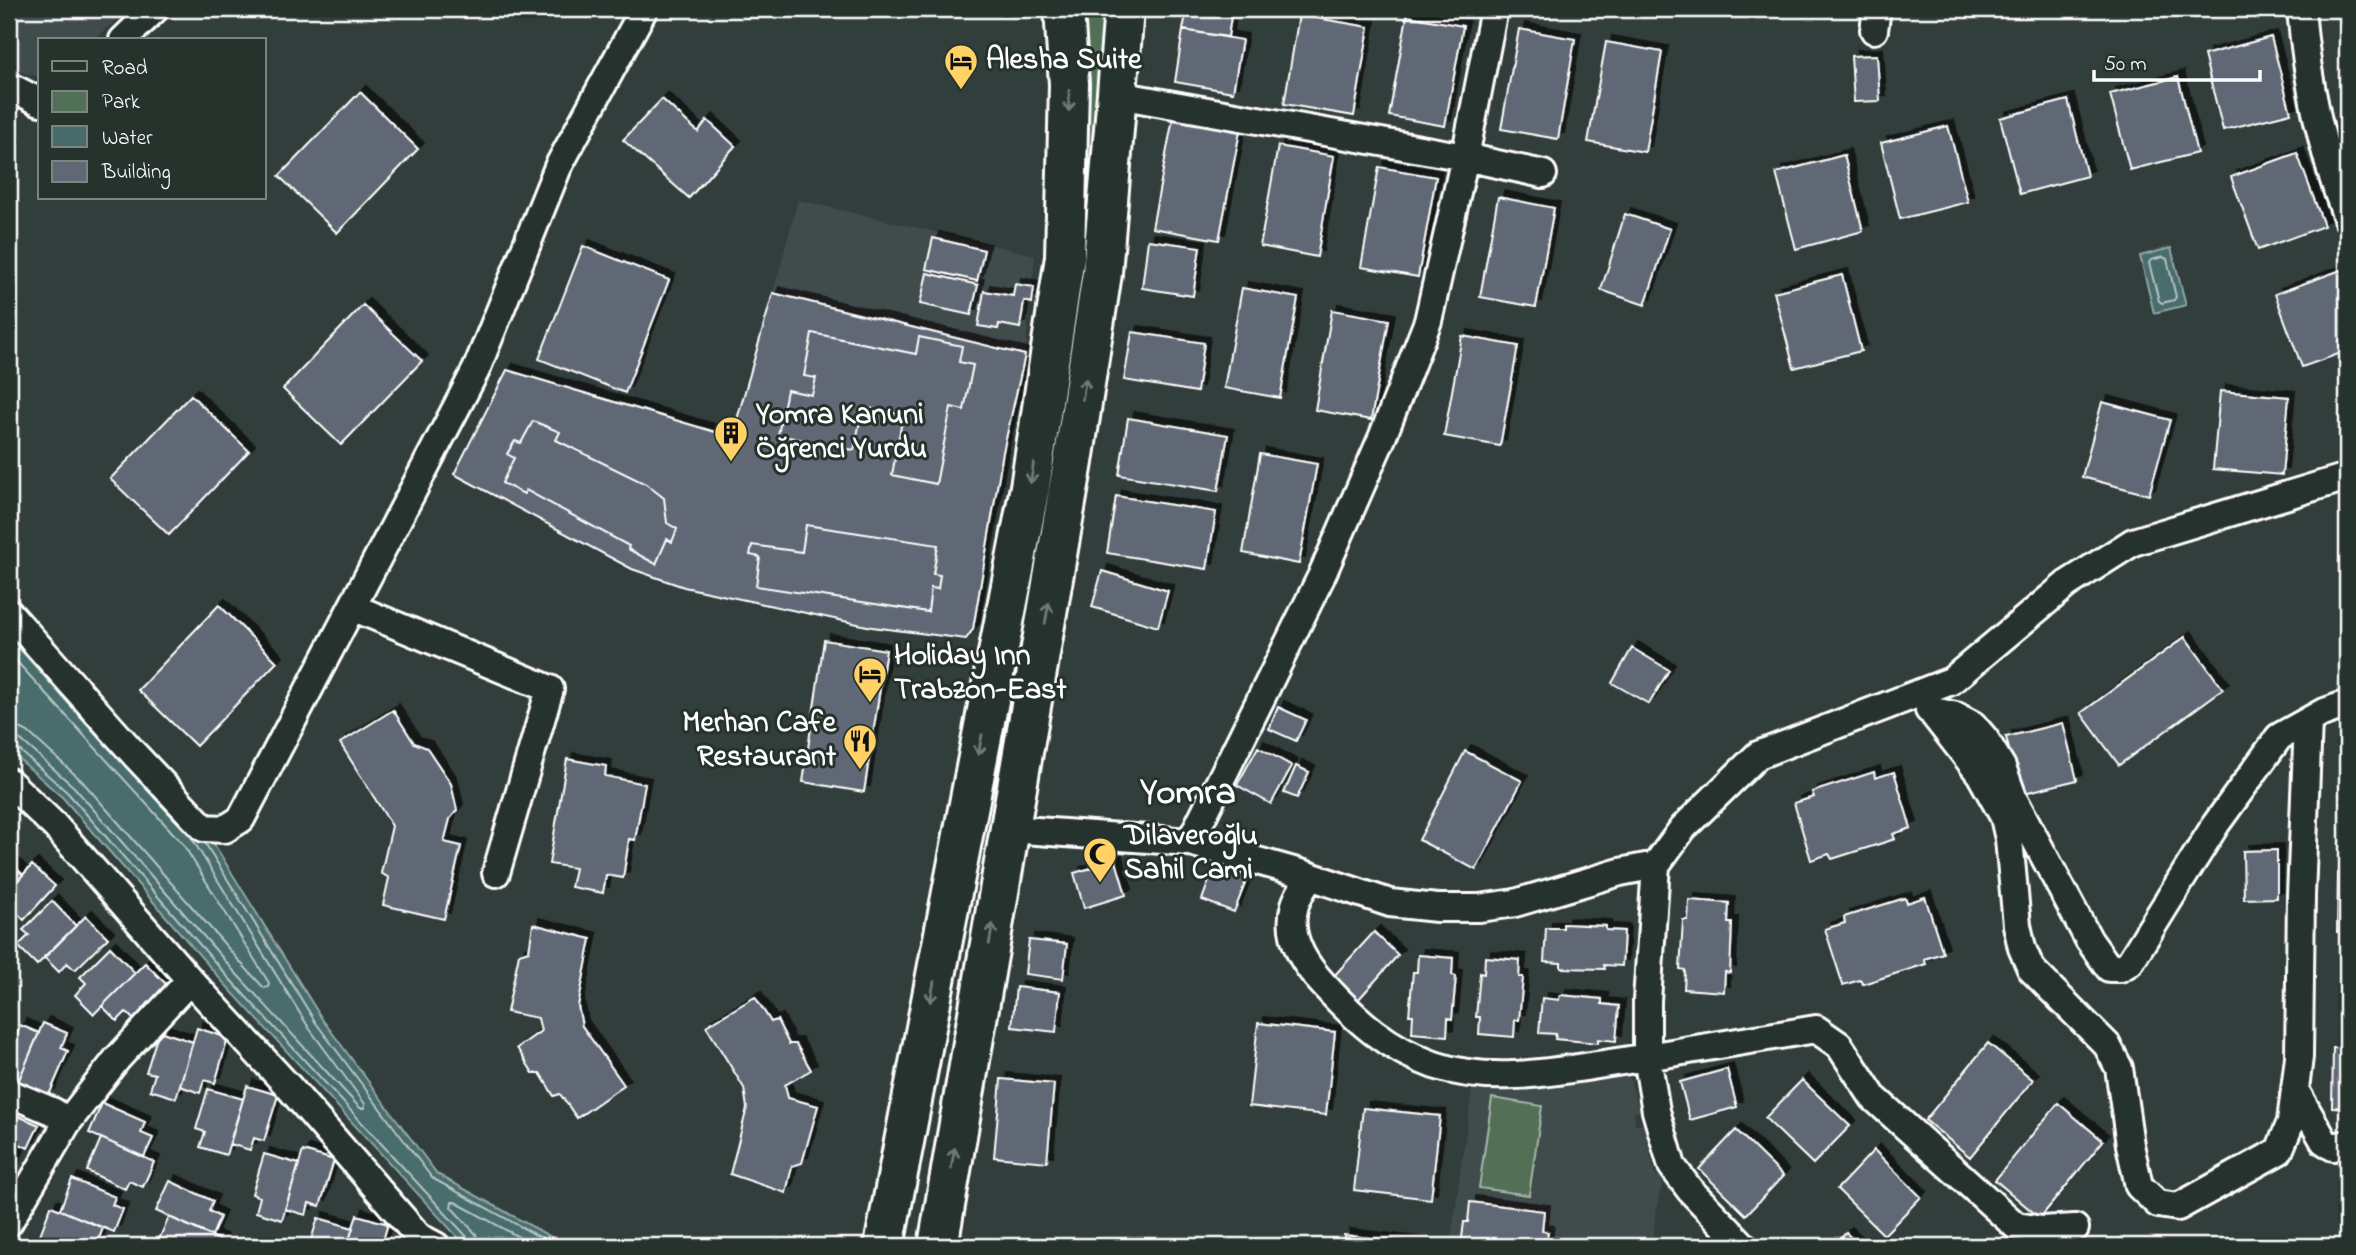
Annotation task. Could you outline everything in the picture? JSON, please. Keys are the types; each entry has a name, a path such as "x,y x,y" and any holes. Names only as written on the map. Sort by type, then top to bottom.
{"highway":[{"path":"886,1231 1027,500 1065,257 1069,83 1064,9"},
{"path":"939,1236 1073,461 1102,273 1124,9"}],"street":[{"path":"125,38 155,9"},
{"path":"9,613 204,828 225,829 240,819 476,370 558,167 644,9"},
{"path":"1190,842 1321,577 1382,438 1427,321 1465,157 1494,9"},
{"path":"2301,9 2309,82 2329,169 2347,218"},
{"path":"9,86 38,101"},
{"path":"1118,95 1465,157 1543,174"},
{"path":"1744,1246 1690,1190 1672,1166 1656,1111 1647,1057 1647,1001 1656,865 1683,828 1758,755 1863,717 1901,699 1951,681 2067,584 2133,542 2347,477"},
{"path":"352,607 550,689 496,873"},
{"path":"1901,699 1956,716 1973,725 1985,739 2002,767 2014,800 2089,940 2109,968 2120,968 2130,962 2216,824 2279,737 2322,713 2347,704"},
{"path":"1930,710 1980,774 2004,817 2009,839 2017,925 2022,948 2031,969 2107,1045 2119,1068 2139,1186 2158,1204 2178,1207 2279,1151 2291,1122 2299,1057 2301,896 2308,721"},
{"path":"9,782 55,826 190,980 288,1086 421,1243"},
{"path":"1009,829 1190,842 1390,903 1437,908 1479,908 1516,903 1620,872 1656,865"},
{"path":"1310,877 1295,902 1291,924 1298,949 1317,977 1356,1020 1385,1041 1433,1065 1496,1077 1564,1070 1816,1029 1839,1045 1872,1097 2016,1226 2042,1230 2075,1228"},
{"path":"9,1222 67,1123 117,1059 190,980"},
{"path":"2295,1090 2324,1141 2333,1147 2347,1144"},
{"path":"9,1093 54,1112 67,1123"}],"shaded area":[{"path":"9,9 129,9 95,38 38,38 38,76 9,69"},
{"path":"798,200 1035,255 1025,355 773,293"},
{"path":"1627,1068 1639,1111 1634,1113 1635,1124 1643,1124 1655,1174 1663,1180 1652,1246 1450,1246 1473,1082"}],"green space":[{"path":"1070,9 1107,9 1087,258 1076,256"},
{"path":"1492,1098 1542,1106 1529,1195 1479,1188"}],"water":[{"path":"2171,248 2186,305 2154,313 2140,256"},
{"path":"9,613 204,828 322,1019 437,1174 551,1237 579,1246 470,1246 463,1243 222,981 63,798 9,750"}],"building":[{"path":"1187,9 1232,9 1228,37 1183,30"},
{"path":"1299,15 1369,27 1354,116 1284,104"},
{"path":"1407,16 1463,26 1445,126 1389,116"},
{"path":"1519,29 1575,39 1558,139 1501,129"},
{"path":"1183,30 1242,40 1233,92 1175,82"},
{"path":"2271,37 2291,113 2223,130 2204,55"},
{"path":"1606,42 1662,52 1645,152 1588,142"},
{"path":"1877,55 1880,101 1854,102 1851,56"},
{"path":"2178,77 2197,153 2130,170 2110,94"},
{"path":"360,92 418,149 337,233 279,176"},
{"path":"662,99 698,132 707,120 735,146 689,198 623,140"},
{"path":"2068,100 2087,176 2020,194 2000,118"},
{"path":"1173,118 1240,131 1219,240 1152,228"},
{"path":"1948,126 1968,202 1900,219 1881,143"},
{"path":"1278,146 1334,156 1317,257 1260,246"},
{"path":"2297,153 2324,226 2258,250 2231,177"},
{"path":"1844,155 1863,231 1796,249 1776,173"},
{"path":"1379,167 1436,177 1418,277 1361,267"},
{"path":"1498,197 1554,208 1536,307 1480,297"},
{"path":"1625,214 1670,229 1645,305 1601,290"},
{"path":"933,238 984,250 977,281 926,269"},
{"path":"1148,240 1200,247 1193,296 1142,288"},
{"path":"583,246 669,280 625,393 539,359"},
{"path":"2341,270 2347,288 2347,351 2302,367 2275,294"},
{"path":"927,273 978,285 971,315 920,304"},
{"path":"1842,275 1861,351 1794,368 1774,292"},
{"path":"1015,284 1034,287 1032,303 1024,301 1020,328 999,324 998,329 978,326 984,291 1013,296"},
{"path":"1242,288 1298,298 1280,398 1224,388"},
{"name":"Yomra Kanuni Öğrenci Yurdu","path":"773,293 1025,355 1003,452 973,629 966,639 872,627 684,587 632,569 454,474 507,370 732,437"},
{"path":"363,305 422,361 341,445 283,389"},
{"path":"1332,310 1389,320 1371,420 1315,410"},
{"path":"1132,332 1204,343 1197,392 1124,380"},
{"path":"812,333 916,354 919,337 962,346 959,362 973,365 964,410 951,407 936,484 892,475 903,415 863,407 854,450 778,435 787,390 812,395 816,378 804,376"},
{"path":"1462,336 1518,346 1500,446 1444,436"},
{"path":"2220,391 2289,397 2282,475 2213,469"},
{"path":"191,395 249,451 169,535 110,479"},
{"path":"2102,402 2170,420 2149,495 2082,477"},
{"path":"1128,418 1228,435 1218,491 1119,475"},
{"path":"533,421 560,432 556,440 646,484 664,498 667,523 677,529 672,542 667,539 656,564 628,549 629,546 526,490 524,494 502,483 514,458 507,454 515,441 521,443"},
{"path":"1260,454 1317,464 1299,564 1243,553"},
{"path":"1116,496 1216,512 1207,569 1107,553"},
{"path":"806,525 938,545 933,574 940,575 938,589 931,588 928,612 756,586 760,557 750,555 752,545 802,552"},
{"path":"1102,571 1168,591 1158,627 1092,607"},
{"path":"219,605 277,662 196,746 138,690"},
{"path":"2185,637 2223,689 2119,765 2081,713"},
{"path":"824,640 886,650 864,792 803,782"},
{"path":"1632,648 1669,670 1649,704 1612,683"},
{"path":"1278,707 1306,720 1296,741 1269,729"},
{"path":"393,710 414,743 427,748 451,784 457,810 450,819 444,842 461,846 444,919 383,905 389,878 381,873 392,826 340,743"},
{"path":"2063,723 2077,780 2020,794 2006,737"},
{"path":"1258,747 1292,766 1271,804 1237,785"},
{"path":"1465,751 1522,781 1476,870 1419,840"},
{"path":"567,759 606,766 605,776 645,784 635,840 629,839 623,878 606,875 603,893 571,887 575,868 549,864"},
{"path":"1296,766 1309,772 1297,798 1284,793"},
{"path":"1874,772 1875,778 1894,772 1911,828 1893,834 1895,839 1832,859 1829,854 1811,860 1794,803 1814,797 1812,792"},
{"path":"2277,850 2277,898 2244,899 2243,851"},
{"path":"9,861 23,875 9,890"},
{"name":"Dilaveroğlu Sahil Cami","path":"1116,861 1126,895 1084,908 1074,873"},
{"path":"1215,864 1248,876 1234,912 1202,900"},
{"path":"32,865 55,886 24,920 16,912 9,920 9,890"},
{"path":"2338,873 2347,873 2347,932 2337,932"},
{"path":"1925,897 1943,953 1924,959 1926,964 1863,984 1860,980 1843,985 1825,929 1845,923 1844,917 1905,898 1907,903"},
{"path":"1689,900 1729,903 1728,923 1732,923 1730,973 1725,972 1724,992 1684,989 1685,970 1680,969 1683,920 1688,920"},
{"path":"52,901 76,926 37,965 18,946 29,935 23,930"},
{"path":"86,916 108,938 75,970 67,963 59,972 44,957"},
{"path":"533,924 591,939 578,1006 582,1026 624,1085 577,1118 560,1094 554,1096 540,1073 533,1073 517,1048 541,1031 538,1018 507,1012 519,954 529,951"},
{"path":"1563,924 1606,926 1606,930 1624,931 1622,966 1604,965 1605,969 1561,968 1561,963 1544,962 1546,928 1563,928"},
{"path":"1374,932 1398,955 1358,1000 1333,977"},
{"path":"1029,940 1067,944 1063,979 1025,974"},
{"path":"110,947 135,973 94,1014 75,995 86,983 80,977"},
{"path":"1418,955 1453,958 1452,975 1456,976 1452,1019 1448,1018 1447,1036 1412,1033 1413,1015 1409,1015 1413,972 1417,972"},
{"path":"1485,957 1520,960 1519,977 1523,977 1519,1020 1515,1020 1514,1037 1479,1034 1480,1017 1476,1017 1480,973 1484,974"},
{"path":"145,963 168,986 134,1020 126,1012 117,1021 102,1006"},
{"path":"1016,987 1060,992 1056,1032 1012,1027"},
{"path":"1560,995 1602,999 1602,1004 1619,1006 1616,1041 1598,1039 1598,1043 1555,1039 1556,1034 1539,1033 1542,998 1559,1000"},
{"path":"755,997 771,1022 777,1020 789,1044 796,1044 811,1070 785,1085 788,1098 818,1106 802,1163 792,1166 786,1193 730,1174 747,1108 744,1088 706,1026"},
{"path":"43,1023 67,1033 61,1048 68,1051 49,1095 18,1082"},
{"path":"1258,1023 1335,1032 1326,1115 1249,1106"},
{"path":"20,1025 39,1033 18,1082 9,1078 9,1034 16,1036"},
{"path":"197,1028 228,1038 215,1083 204,1080 200,1093 180,1086"},
{"path":"159,1031 193,1042 176,1098 150,1090 155,1074 146,1072"},
{"path":"1988,1043 2033,1080 1970,1157 1925,1120"},
{"path":"2333,1048 2347,1048 2347,1108 2332,1107"},
{"path":"1727,1069 1737,1107 1690,1120 1680,1082"},
{"path":"1001,1079 1054,1084 1047,1162 994,1157"},
{"path":"1802,1080 1850,1126 1813,1164 1765,1118"},
{"path":"247,1086 278,1095 264,1141 254,1138 250,1150 230,1144"},
{"path":"208,1089 243,1099 226,1155 200,1147 205,1132 196,1129"},
{"path":"102,1103 145,1122 141,1133 153,1138 144,1157 89,1133"},
{"path":"2058,1103 2103,1141 2040,1218 1995,1180"},
{"path":"1363,1108 1440,1116 1431,1199 1354,1190"},
{"path":"9,1112 39,1125 28,1148 9,1139"},
{"path":"1736,1130 1783,1176 1746,1215 1699,1169"},
{"path":"101,1138 154,1162 143,1187 129,1181 125,1189 87,1171"},
{"path":"1874,1150 1921,1197 1884,1235 1837,1189"},
{"path":"303,1151 334,1160 320,1206 309,1203 306,1215 285,1209"},
{"path":"9,1152 18,1155 10,1176 9,1175"},
{"path":"264,1154 299,1164 282,1220 256,1212 260,1197 252,1194"},
{"path":"72,1179 115,1197 112,1205 123,1209 114,1232 60,1210"},
{"path":"170,1181 213,1201 209,1211 220,1217 212,1236 156,1211"},
{"path":"1470,1202 1544,1211 1542,1231 1548,1232 1546,1246 1461,1246"},
{"path":"51,1206 103,1228 96,1246 79,1243 78,1246 67,1246 40,1235"},
{"path":"357,1215 388,1224 381,1246 347,1246"},
{"path":"169,1217 222,1241 220,1246 156,1246"},
{"path":"318,1218 353,1228 347,1246 309,1246"},
{"path":"1846,1233 1860,1246 1833,1246"},
{"path":"1344,1235 1422,1244 1343,1246"}],"place":[{"name":"Alesha Suite","path":"961,91"},
{"name":"Yomra Kanuni Öğrenci Yurdu","path":"731,463"},
{"name":"Holiday Inn Trabzon-East","path":"870,704"},
{"name":"Merhan Cafe Restaurant","path":"860,771"},
{"name":"Dilaveroğlu Sahil Cami","path":"1100,884"}],"district":[{"name":"Yomra","path":"1188,794"}]}
